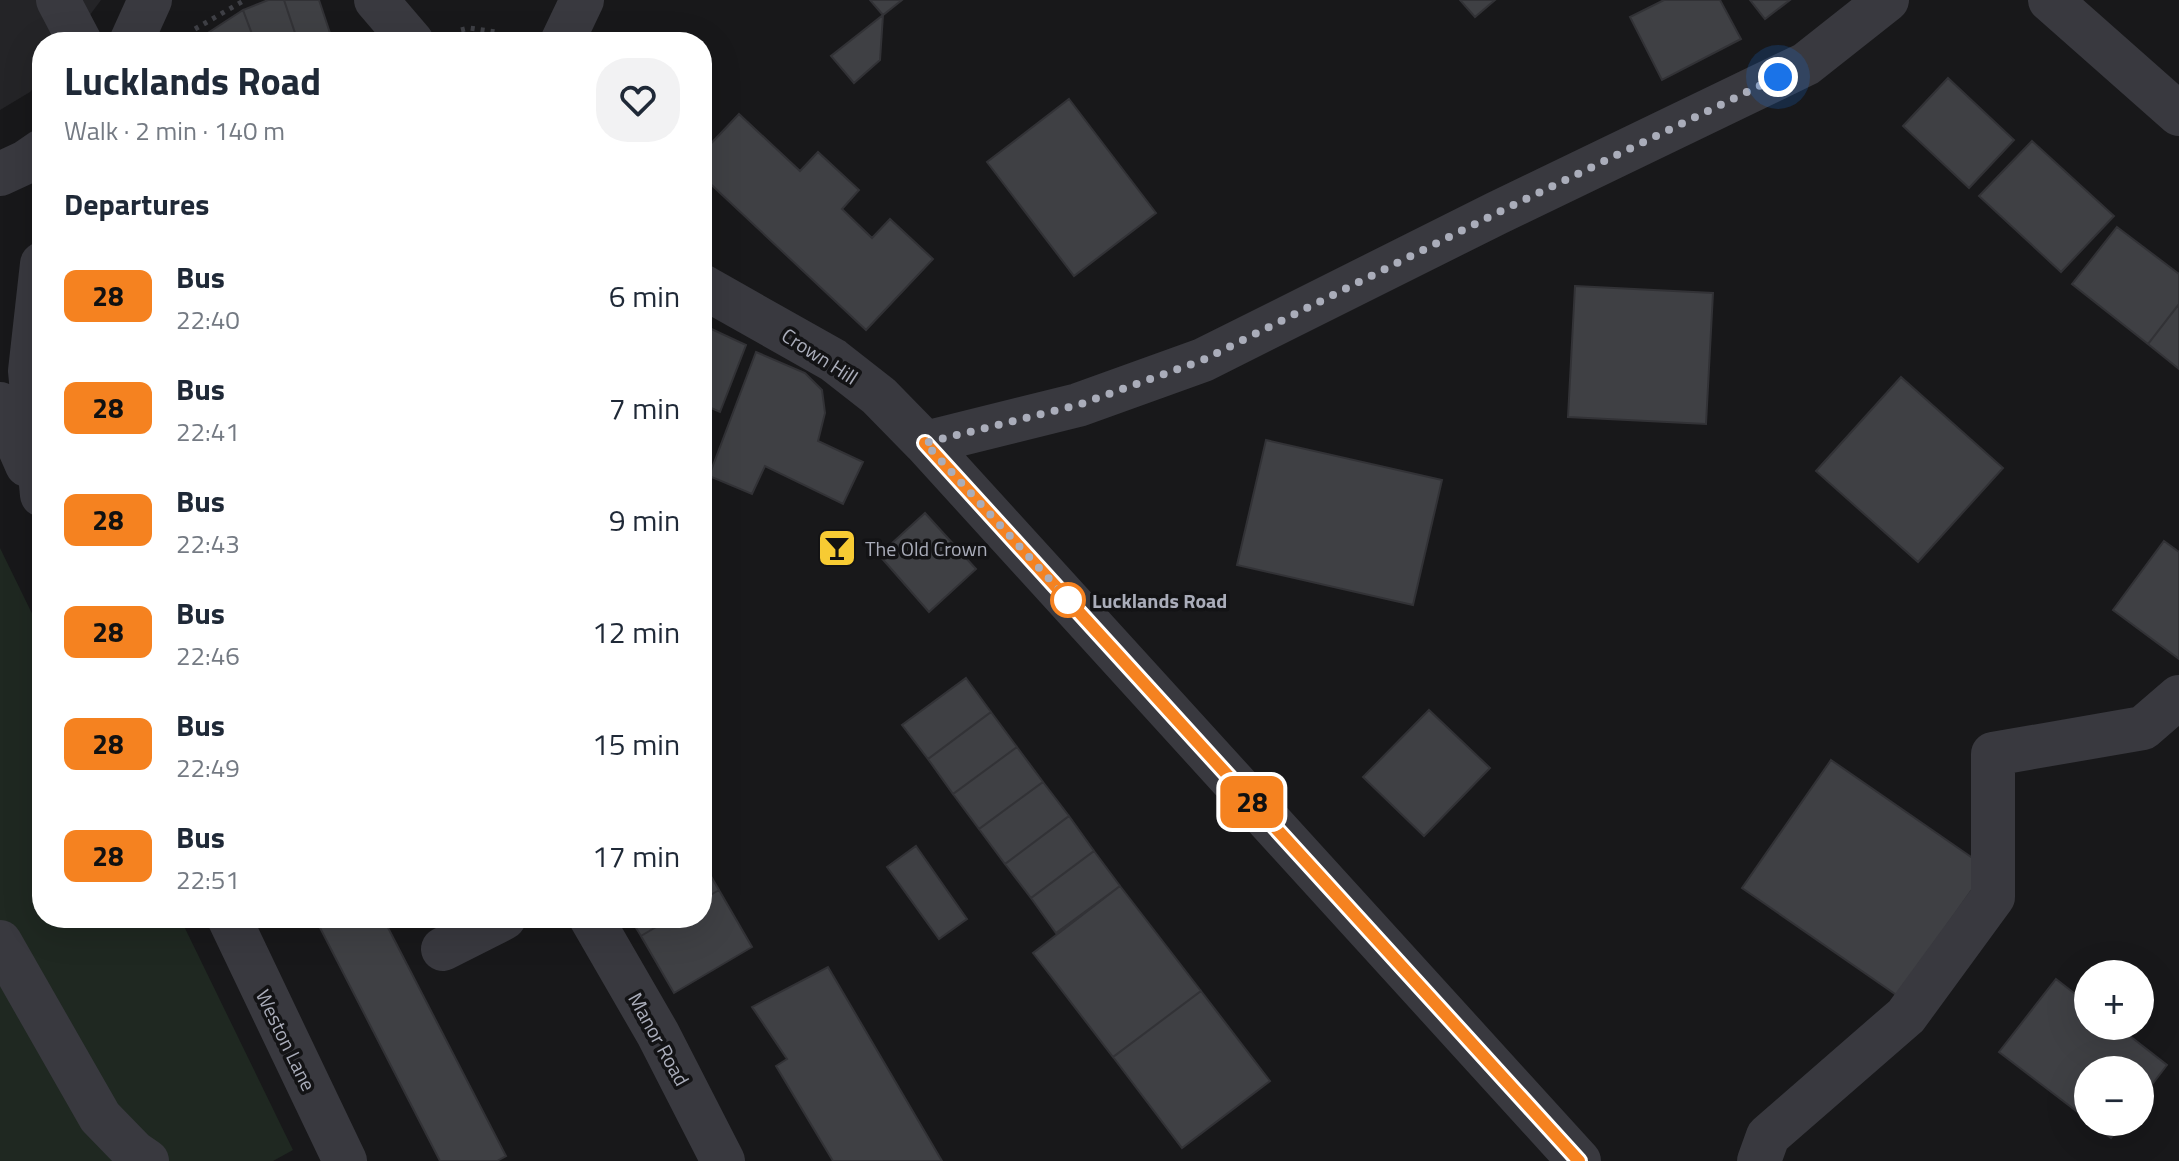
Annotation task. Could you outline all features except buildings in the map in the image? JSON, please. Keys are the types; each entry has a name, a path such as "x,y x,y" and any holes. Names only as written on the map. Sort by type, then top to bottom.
{"street":[{"path":"58,0 75,32"},
{"path":"136,32 150,0"},
{"path":"376,0 403,32"},
{"path":"567,32 582,0"},
{"path":"925,443 1078,405 1203,360 1497,213 1806,64 1887,0"},
{"path":"2050,0 2179,114"},
{"path":"0,174 32,158"},
{"path":"712,276 740,307"},
{"name":"Crown Hill","path":"712,292 833,360 879,396 1579,1161"},
{"path":"32,353 32,392"},
{"path":"0,404 32,476"},
{"path":"1759,1161 1768,1136 1906,1016 1993,897 1993,754 2143,728 2179,697"},
{"name":"Weston Lane","path":"234,928 343,1160"},
{"path":"443,949 484,928"},
{"name":"Manor Road","path":"597,928 658,1034 723,1161"},
{"path":"0,942 100,1117 147,1161"}],"path":[{"path":"190,32 245,0"},
{"path":"469,28 496,32"}],"shaded area":[{"path":"0,0 101,0 77,32 32,32 32,90 0,110"},
{"path":"0,548 32,614 32,928 185,928 293,1150 273,1161 0,1161"}],"bus line":[{"name":"28","path":"925,443 1579,1161"}],"place":[{"name":"The Old Crown","path":"837,548"},
{"name":"Lucklands Road","path":"1068,600"}],"route":[{"path":"1068,600 1073,605 925,443 1078,405 1203,360 1778,77"}]}
